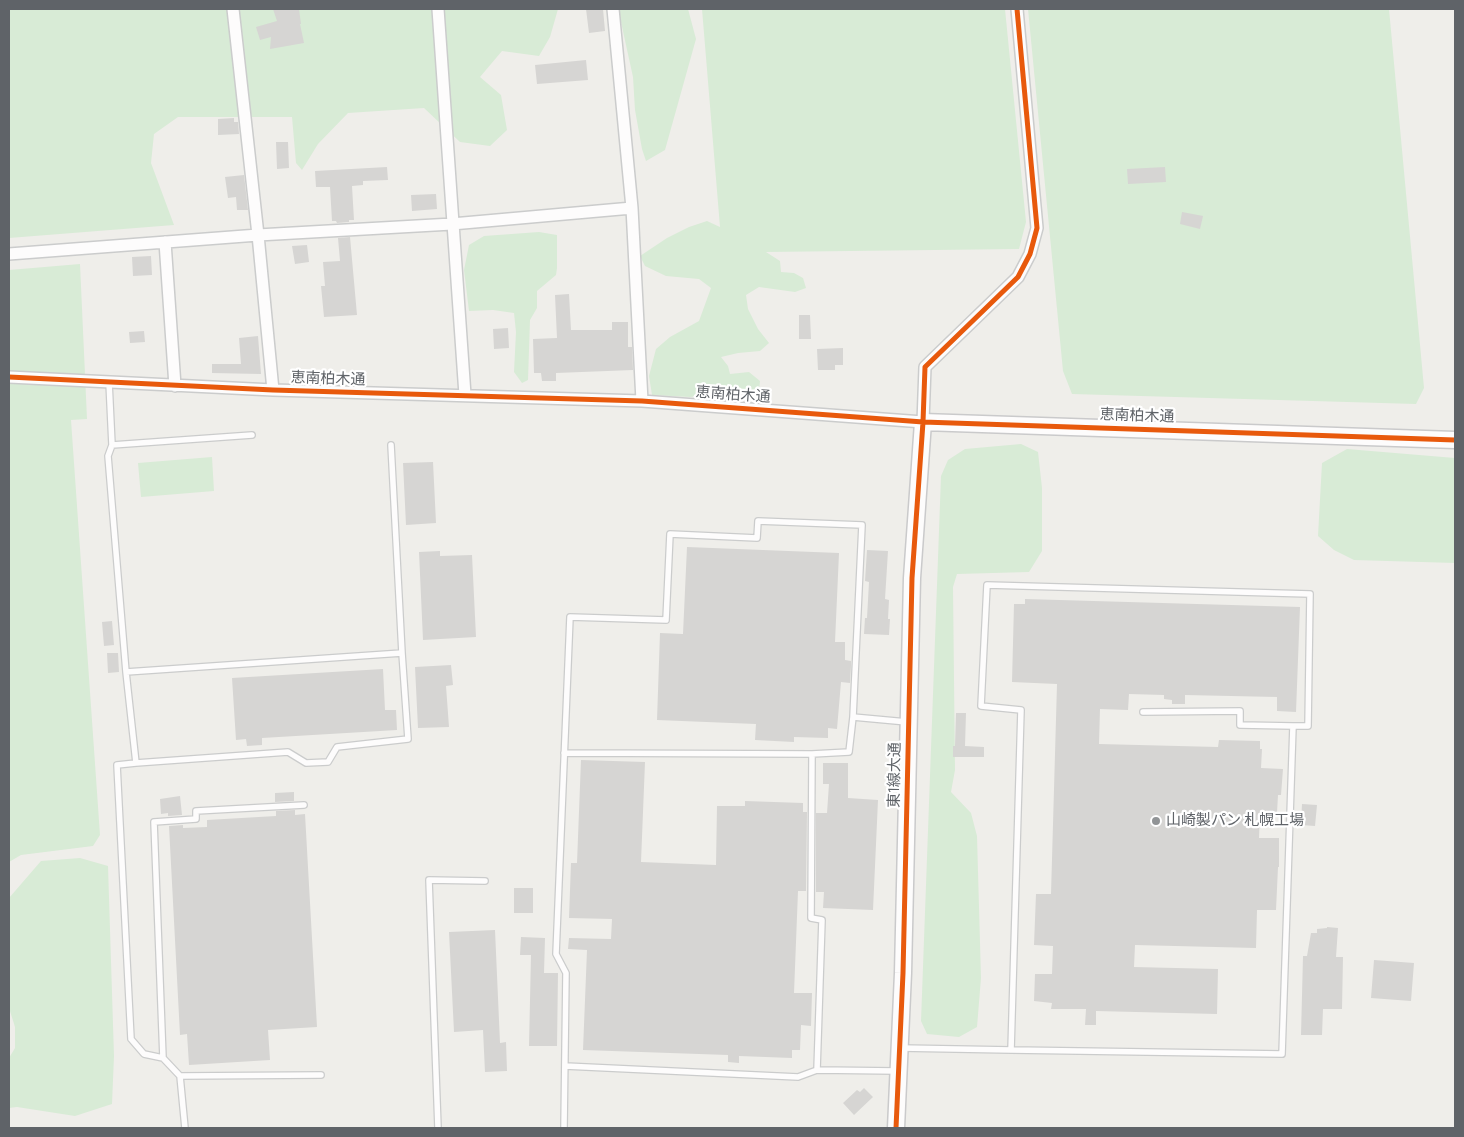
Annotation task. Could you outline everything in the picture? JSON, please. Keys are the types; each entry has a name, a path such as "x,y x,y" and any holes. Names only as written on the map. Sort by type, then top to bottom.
{"street":[{"path":"232,9 258,235 273,390"},
{"path":"438,9 464,395"},
{"path":"613,9 632,208 642,401"},
{"path":"923,422 925,367 1018,277 1030,254 1037,228 1017,9"},
{"path":"9,254 258,235 452,224 632,208"},
{"path":"164,242 175,386"},
{"name":"恵南柏木通","path":"9,378 273,390 642,401 923,422 1455,440"},
{"name":"東1線大通","path":"896,1128 900,1048 912,578 923,422"}],"lane":[{"path":"109,382 112,445 108,456 126,672 136,763"},
{"path":"112,445 252,435"},
{"path":"185,1128 180,1076 163,1058 144,1054 131,1039 117,765 288,752 306,763 328,762 337,747 408,739 392,445"},
{"path":"564,752 812,754 849,752 853,717 862,525 758,521 757,538 670,534 666,620 570,617 564,752 556,954 566,973 564,1128"},
{"path":"1011,1050 1021,710 981,706 987,585 1310,594 1308,726 1240,725 1240,711 1143,712"},
{"path":"126,672 402,653"},
{"path":"853,717 909,722"},
{"path":"900,1048 1282,1054 1293,726"},
{"path":"812,754 811,918 822,920 818,1070"},
{"path":"163,1058 154,822 196,819 196,811 304,804"},
{"path":"438,1128 430,880 485,882"},
{"path":"565,1066 798,1076 818,1070 898,1070"},
{"path":"180,1076 321,1075"}],"green space":[{"path":"9,9 558,9 550,37 539,56 502,51 480,77 501,95 507,130 490,146 460,142 424,108 348,113 318,144 302,170 296,163 292,117 178,117 154,134 151,163 174,225 9,238"},
{"path":"611,9 688,9 696,39 665,150 646,161 635,110 633,77 619,13"},
{"path":"702,9 1005,9 1026,222 1019,249 766,252 780,261 781,272 794,273 803,278 806,288 795,292 759,287 746,295 748,309 758,329 769,343 760,351 721,357 728,366 730,374 749,372 760,381 759,391 690,397 652,395 649,376 656,349 670,337 699,321 711,288 699,279 666,276 645,266 640,256 667,238 689,227 707,221 720,227"},
{"path":"1028,9 1389,9 1424,388 1416,404 1072,394 1063,371"},
{"path":"539,232 557,235 557,268 556,275 537,291 537,308 530,320 528,380 522,383 514,372 516,332 514,313 493,310 469,311 464,270 469,245 484,236"},
{"path":"80,264 87,419 71,420 100,835 93,846 21,855 9,862 9,270"},
{"path":"1021,444 1038,452 1042,488 1042,551 1029,572 957,574 953,587 955,770 951,792 971,813 977,836 981,978 977,1027 959,1037 927,1034 921,1021 941,476 948,460 965,449"},
{"path":"1347,449 1455,458 1455,563 1354,560 1334,550 1318,536 1322,463"},
{"path":"212,457 214,491 141,497 138,463"},
{"path":"80,858 108,866 114,1056 112,1104 75,1116 17,1107 9,1108 9,1058 15,1048 15,1027 9,1008 9,898 41,861"}],"building":[{"path":"273,9 299,9 304,43 270,49 271,37 260,40 256,27 277,21"},
{"path":"586,9 603,9 605,31 589,33"},
{"path":"586,60 588,80 537,84 535,65"},
{"path":"234,118 234,122 238,122 239,134 218,135 218,119"},
{"path":"276,142 288,142 289,168 277,169"},
{"path":"387,167 388,180 363,181 363,185 352,186 354,220 337,223 332,221 330,187 316,187 315,171"},
{"path":"1165,167 1166,182 1128,184 1127,169"},
{"path":"244,175 248,210 237,210 236,197 228,198 225,177"},
{"path":"436,194 437,209 412,211 411,195"},
{"path":"1182,212 1203,216 1200,229 1180,224"},
{"path":"350,237 357,315 324,317 321,286 325,286 323,262 340,261 338,238"},
{"path":"307,245 309,262 295,264 292,246"},
{"path":"151,256 152,275 133,276 132,257"},
{"path":"569,294 571,330 612,330 612,322 628,322 628,347 632,347 633,370 556,373 556,381 542,381 541,373 534,373 533,339 557,338 555,295"},
{"path":"799,315 810,315 811,339 799,339"},
{"path":"508,328 509,348 494,349 493,329"},
{"path":"144,331 145,342 130,343 129,332"},
{"path":"258,336 261,374 212,373 212,364 241,364 239,338"},
{"path":"843,348 843,365 835,365 835,370 818,370 817,349"},
{"path":"433,462 436,523 406,525 403,463"},
{"path":"687,547 839,553 835,642 845,642 845,660 851,661 850,683 841,682 837,729 828,728 828,738 794,737 794,742 755,740 756,724 657,720 660,633 683,634"},
{"path":"867,550 888,551 885,599 889,600 889,635 864,634 869,582 865,581"},
{"path":"440,551 440,556 472,555 476,637 423,640 419,552"},
{"name":"山崎製パン 札幌工場","path":"1025,599 1300,607 1296,712 1277,711 1277,697 1185,695 1185,704 1172,704 1172,700 1164,699 1164,695 1129,694 1128,710 1100,709 1099,744 1218,747 1219,740 1260,741 1260,749 1262,749 1261,768 1283,769 1281,795 1278,795 1277,813 1260,812 1259,838 1279,838 1279,867 1276,910 1257,910 1256,948 1135,945 1134,967 1218,969 1217,1014 1096,1011 1096,1025 1085,1025 1086,1009 1051,1009 1052,1003 1034,1001 1035,974 1052,974 1053,946 1034,945 1036,894 1051,894 1057,684 1012,682 1014,604 1025,604"},
{"path":"112,621 114,645 104,646 102,622"},
{"path":"107,653 118,653 119,672 108,673"},
{"path":"451,665 453,685 446,686 449,727 418,728 415,667"},
{"path":"383,669 385,710 396,710 397,730 262,738 262,745 247,746 246,739 236,740 232,678"},
{"path":"956,713 966,713 965,746 984,747 984,757 953,757"},
{"path":"581,760 645,762 641,862 716,865 717,806 745,806 745,801 803,803 803,812 807,812 806,891 798,891 794,993 812,993 811,1026 801,1025 800,1050 792,1050 792,1058 739,1056 739,1063 728,1062 728,1055 583,1050 587,950 568,949 569,938 611,939 612,919 569,918 571,863 577,863"},
{"path":"823,763 848,763 848,798 878,800 873,910 823,908 824,892 816,892 816,813 827,813 829,784 823,784"},
{"path":"294,792 294,801 275,802 275,793"},
{"path":"180,796 182,815 168,816 168,813 161,814 160,799"},
{"path":"1302,804 1317,805 1315,826 1301,825"},
{"path":"295,810 295,815 305,814 317,1027 268,1030 270,1060 189,1065 187,1034 180,1035 169,826 183,825 183,828 207,827 207,820 276,816 276,811"},
{"path":"514,888 533,888 533,913 514,913"},
{"path":"1327,927 1338,928 1336,957 1343,957 1342,1009 1323,1009 1322,1035 1301,1035 1303,956 1307,956 1311,933 1317,933 1317,929"},
{"path":"495,930 500,1043 506,1042 507,1071 485,1072 483,1030 454,1032 449,932"},
{"path":"521,937 545,938 544,973 558,973 557,1046 529,1046 531,955 520,955"},
{"path":"1374,960 1414,963 1411,1001 1371,998"},
{"path":"864,1088 873,1097 854,1115 843,1103 857,1090 860,1092"}],"cycle path":[{"path":"896,1128 903,973 912,578 925,367 1018,277 1030,254 1037,228 1017,9"},
{"path":"9,377 273,390 642,401 923,422 1455,440"}],"place":[{"name":"山崎製パン 札幌工場","path":"1156,821"}]}
